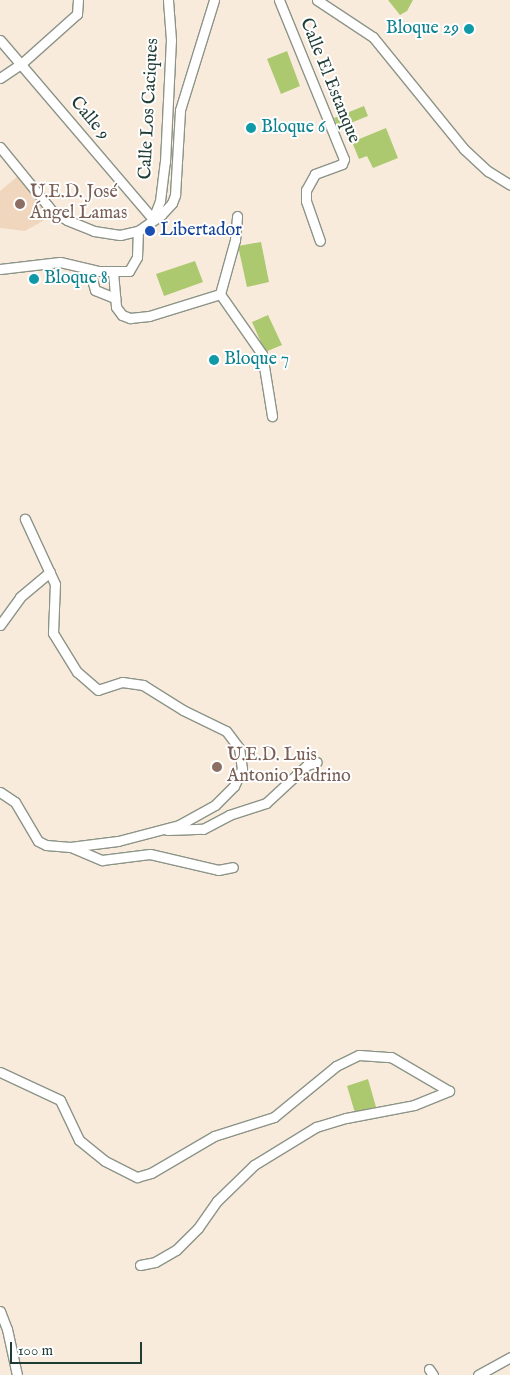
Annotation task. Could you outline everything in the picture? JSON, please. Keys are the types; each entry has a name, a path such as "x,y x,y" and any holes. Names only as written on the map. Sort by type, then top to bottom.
{"street":[{"name":"Calle Los Caciques","path":"153,219 160,200 165,162 171,40 168,0"},
{"path":"0,147 58,216 109,234 138,231 168,210 175,195 180,110 214,0"},
{"name":"Calle El Estanque","path":"279,0 344,159 342,164 315,174 306,190 306,201 320,241"},
{"path":"317,0 373,37 464,149 488,171 510,185"},
{"path":"0,78 21,64 77,14 79,2"},
{"name":"Calle 9","path":"0,40 153,219"},
{"path":"220,294 236,240 237,216"},
{"path":"0,269 60,262 89,269 113,272 129,271 133,266 139,248 138,231"},
{"path":"89,269 95,290 115,298"},
{"path":"113,272 116,307 122,315 130,318 149,316 220,294"},
{"path":"220,294 262,354 272,416"},
{"path":"0,792 15,802 38,841 52,846 70,847 118,841 162,830 203,814 227,794 242,769 239,748 226,731 182,710 143,685 122,682 98,690 88,684 53,633 56,591 50,572 25,519"},
{"path":"0,625 20,597 50,572"},
{"path":"162,830 203,829 229,815 266,803 307,765 317,762"},
{"path":"70,847 102,860 150,854 218,870 233,867"},
{"path":"0,1072 60,1100 79,1140 105,1161 137,1177 150,1174 214,1136 274,1117 336,1066 359,1055 391,1057 449,1091 414,1106 316,1127 254,1165 217,1201 198,1228 176,1250 155,1262 140,1265"},
{"path":"0,1311 7,1329 17,1375"},
{"path":"478,1375 510,1357"}],"shaded area":[{"name":"U.E.D. José Ángel Lamas","path":"18,176 50,217 25,231 0,228 0,191"}],"green space":[{"path":"388,0 413,0 407,11 400,15"},
{"path":"287,51 300,86 281,94 267,59"},
{"path":"364,106 368,116 338,128 334,118"},
{"path":"386,128 398,158 373,168 367,156 359,159 352,142"},
{"path":"261,242 269,282 247,287 238,246"},
{"path":"195,261 203,282 164,296 156,274"},
{"path":"268,315 282,345 265,352 252,322"},
{"path":"368,1079 376,1107 355,1113 347,1086"}],"place":[{"name":"Bloque 29","path":"469,29"},
{"name":"Bloque 6","path":"251,128"},
{"name":"U.E.D. José Ángel Lamas","path":"20,204"},
{"name":"Libertador","path":"150,231"},
{"name":"Bloque 8","path":"34,279"},
{"name":"Bloque 7","path":"214,360"},
{"name":"U.E.D. Luis Antonio Padrino","path":"217,767"}]}
